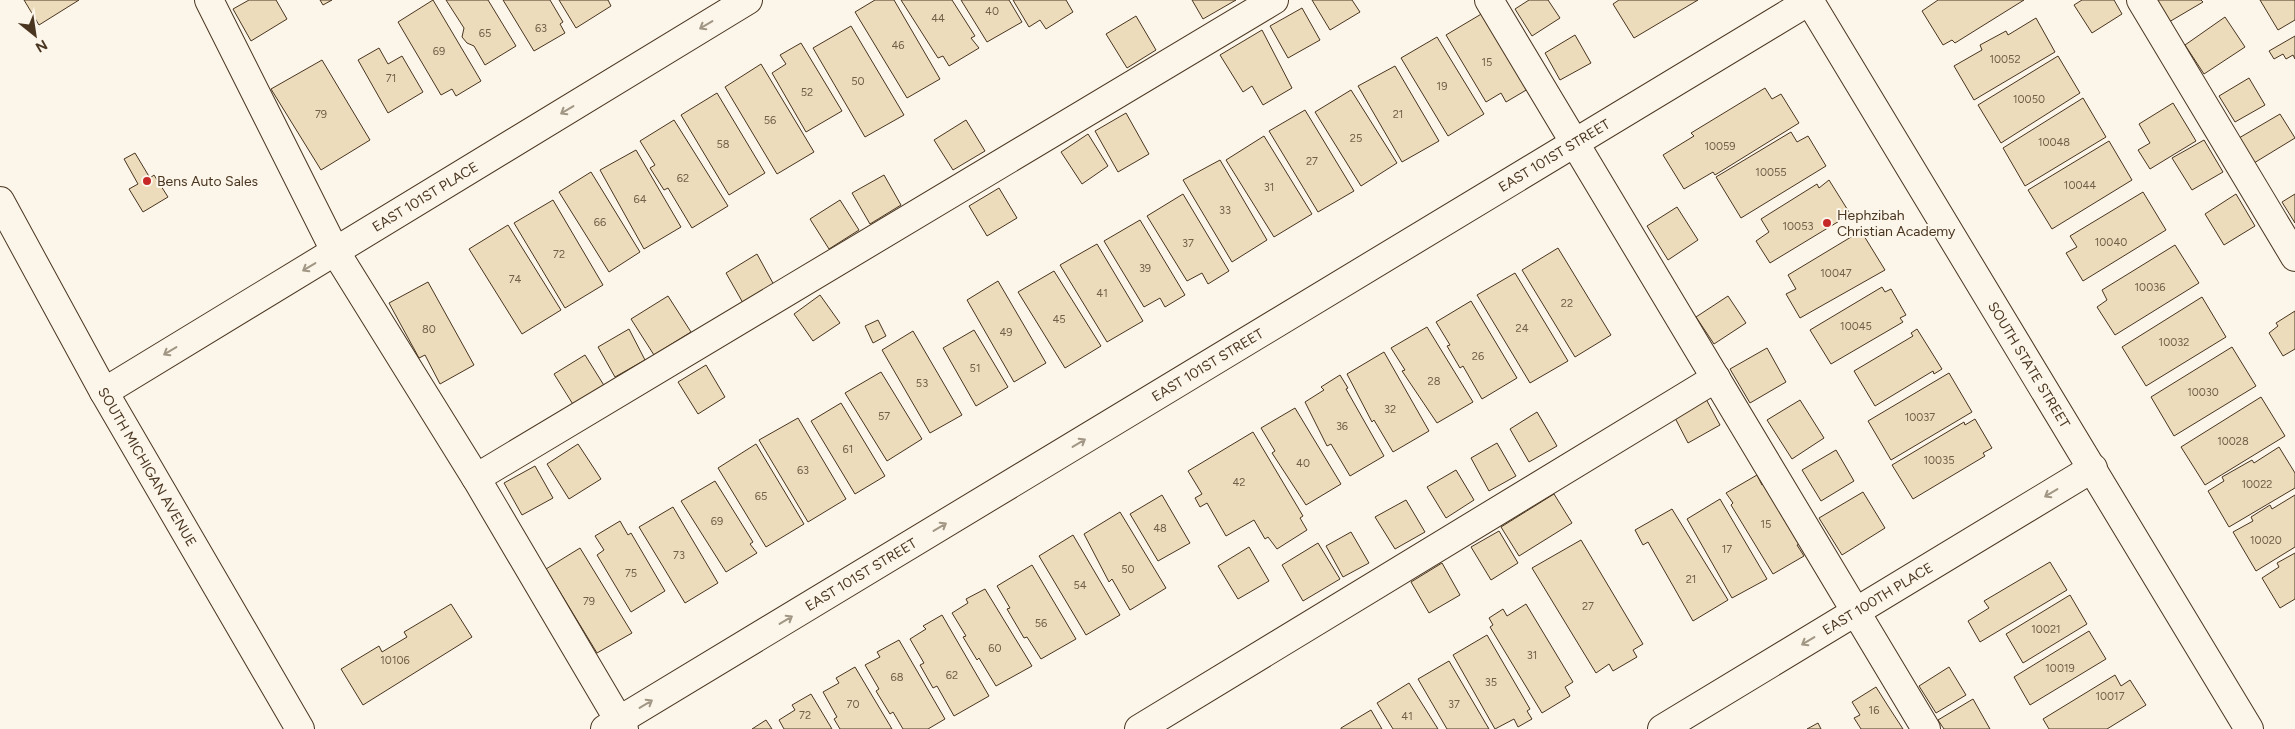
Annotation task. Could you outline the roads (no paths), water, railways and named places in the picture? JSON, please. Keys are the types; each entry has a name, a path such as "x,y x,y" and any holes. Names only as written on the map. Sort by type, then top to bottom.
{"street":[{"name":"EAST 101ST PLACE","path":"104,392 748,0"},
{"path":"476,478 1274,0"},
{"path":"1489,0 1926,729"},
{"name":"EAST 101ST STREET","path":"616,726 1810,0"},
{"name":"SOUTH STATE STREET","path":"1810,0 2249,729"},
{"path":"2141,0 2295,257"},
{"path":"216,2 335,251 476,478 616,726"},
{"name":"SOUTH MICHIGAN AVENUE","path":"0,202 104,392 300,729"},
{"path":"1139,729 1716,378"},
{"name":"EAST 100TH PLACE","path":"1662,729 2093,468"}],"place":[{"name":"Bens Auto Sales","path":"147,181"},
{"name":"Hephzibah Christian Academy","path":"1827,223"}]}
